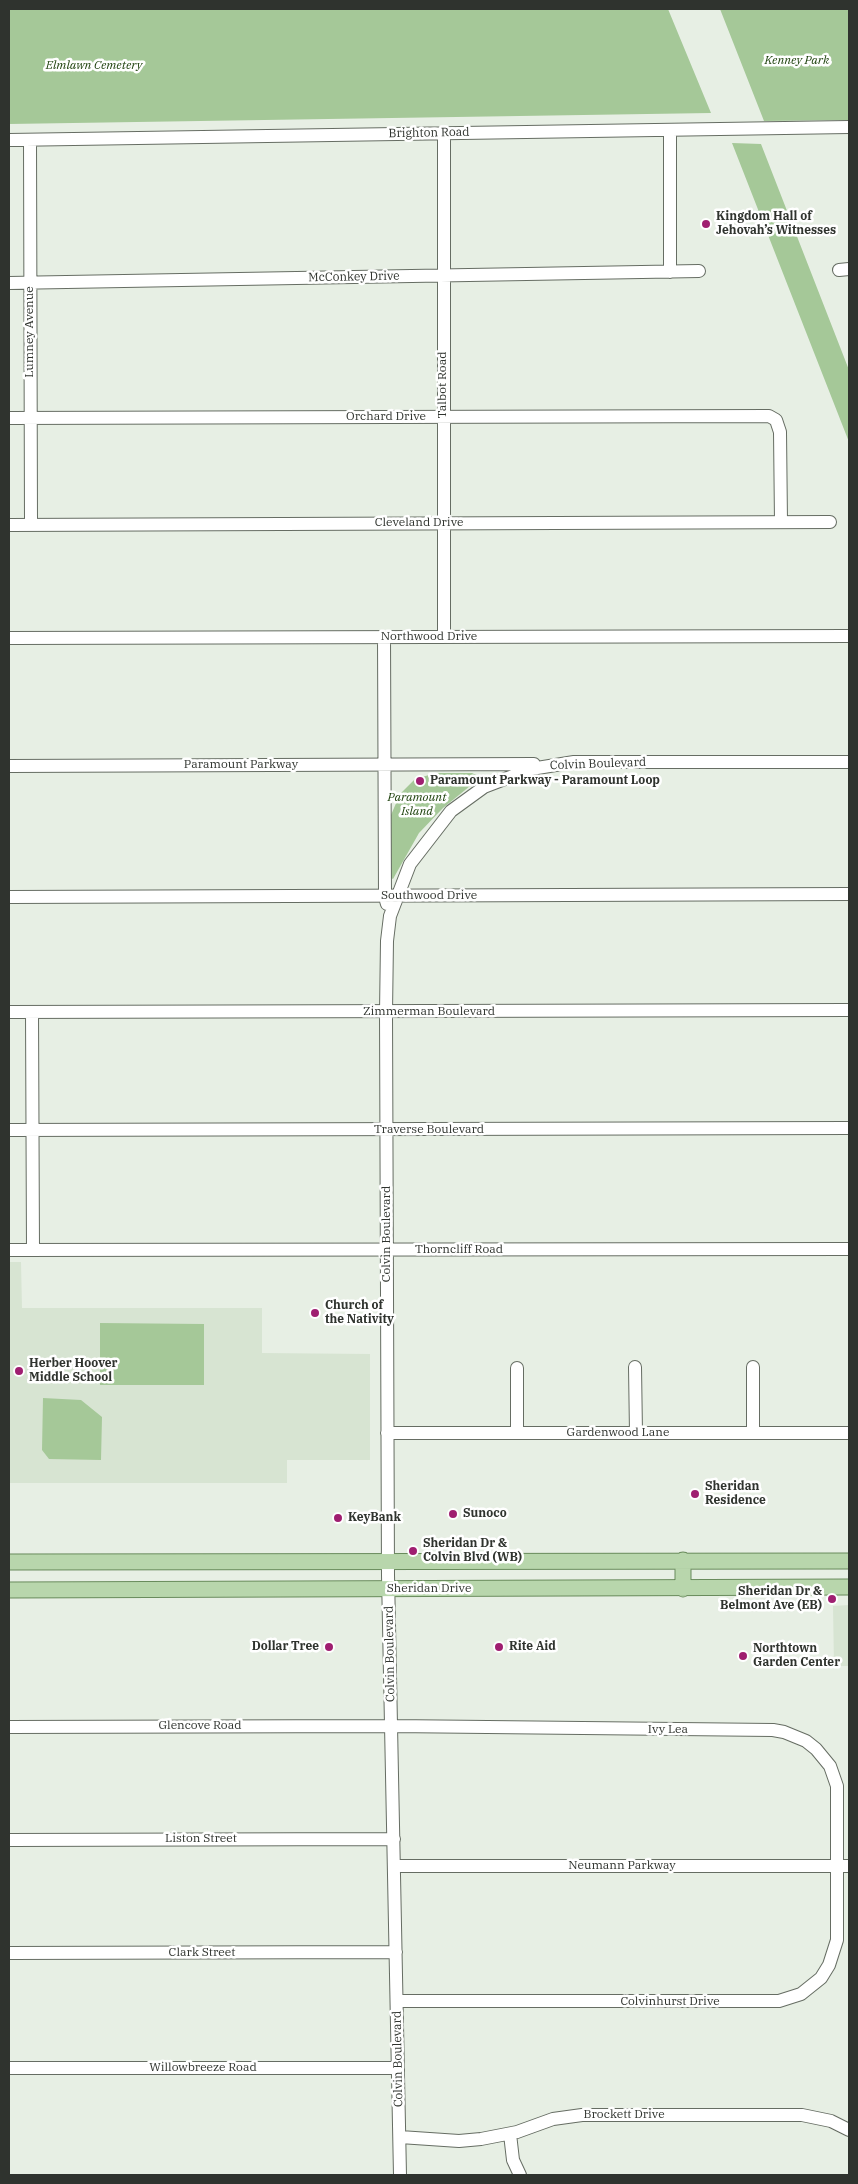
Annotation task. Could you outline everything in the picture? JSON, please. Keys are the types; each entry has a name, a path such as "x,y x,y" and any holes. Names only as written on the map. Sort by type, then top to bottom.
{"main road":[{"path":"683,1560 683,1589"},
{"path":"9,1562 849,1561"},
{"name":"Sheridan Drive","path":"9,1590 849,1587"}],"street":[{"name":"Brighton Road","path":"9,140 849,127"},
{"path":"670,130 670,272"},
{"name":"Talbot Road","path":"444,133 444,637"},
{"name":"Lumney Avenue","path":"30,140 31,525"},
{"name":"McConkey Drive","path":"9,283 699,271"},
{"name":"Orchard Drive","path":"9,418 773,417 779,425 780,522"},
{"name":"Cleveland Drive","path":"9,525 830,522"},
{"name":"Northwood Drive","path":"9,638 849,636"},
{"path":"384,637 385,765 391,896"},
{"name":"Colvin Boulevard","path":"400,2175 388,1589 386,1012 387,941 391,896 410,864 451,811 484,787 531,768 555,764 849,762"},
{"path":"472,764 480,768 483,774 484,787"},
{"name":"Paramount Parkway","path":"9,766 555,764"},
{"name":"Southwood Drive","path":"9,897 849,894"},
{"name":"Zimmerman Boulevard","path":"9,1012 849,1010"},
{"path":"32,1012 33,1250"},
{"name":"Traverse Boulevard","path":"9,1130 849,1128"},
{"name":"Thorncliff Road","path":"9,1250 849,1249"},
{"path":"635,1367 636,1433"},
{"path":"754,1367 754,1433"},
{"path":"517,1368 517,1434"},
{"name":"Gardenwood Lane","path":"387,1433 849,1433"},
{"name":"Glencove Road","path":"9,1727 392,1726"},
{"name":"Ivy Lea","path":"392,1726 772,1730 784,1732 796,1736 816,1749 830,1766 837,1786 843,1866"},
{"name":"Liston Street","path":"9,1840 394,1839"},
{"name":"Neumann Parkway","path":"394,1866 843,1866"},
{"name":"Colvinhurst Drive","path":"397,2001 770,2002 790,1999 812,1986 821,1978 834,1952 837,1940 843,1866"},
{"name":"Clark Street","path":"9,1953 396,1952"},
{"name":"Willowbreeze Road","path":"9,2068 398,2068"},
{"name":"Brockett Drive","path":"400,2137 458,2141 510,2134 553,2119 582,2115 802,2115 831,2121 849,2130"},
{"path":"510,2134 513,2160 520,2175"}],"shaded area":[{"path":"9,1262 21,1262 22,1308 262,1308 262,1353 370,1354 370,1460 287,1460 287,1483 9,1483"},
{"path":"849,1605 849,1666 834,1666 833,1606"}],"green space":[{"name":"Elmlawn Cemetery","path":"9,9 668,9 711,113 9,124"},
{"name":"Kenney Park","path":"720,9 849,9 849,120 764,121"},
{"path":"732,143 761,144 849,370 849,442"},
{"name":"Paramount Island","path":"436,773 472,773 476,775 475,782 443,808 419,833 393,879 391,878 391,815 400,794 415,779"},
{"path":"100,1323 204,1324 204,1385 100,1385"},
{"path":"43,1398 81,1400 102,1417 101,1460 49,1459 42,1450"}],"place":[{"name":"Kingdom Hall of Jehovah’s Witnesses","path":"706,224"},
{"name":"Paramount Parkway - Paramount Loop","path":"420,781"},
{"name":"Church of the Nativity","path":"315,1313"},
{"name":"Herber Hoover Middle School","path":"19,1371"},
{"name":"Sheridan Residence","path":"695,1494"},
{"name":"Sunoco","path":"453,1514"},
{"name":"KeyBank","path":"338,1518"},
{"name":"Sheridan Dr & Colvin Blvd (WB)","path":"413,1551"},
{"name":"Sheridan Dr & Belmont Ave (EB)","path":"832,1599"},
{"name":"Dollar Tree","path":"329,1647"},
{"name":"Rite Aid","path":"499,1647"},
{"name":"Northtown Garden Center","path":"743,1656"}]}
